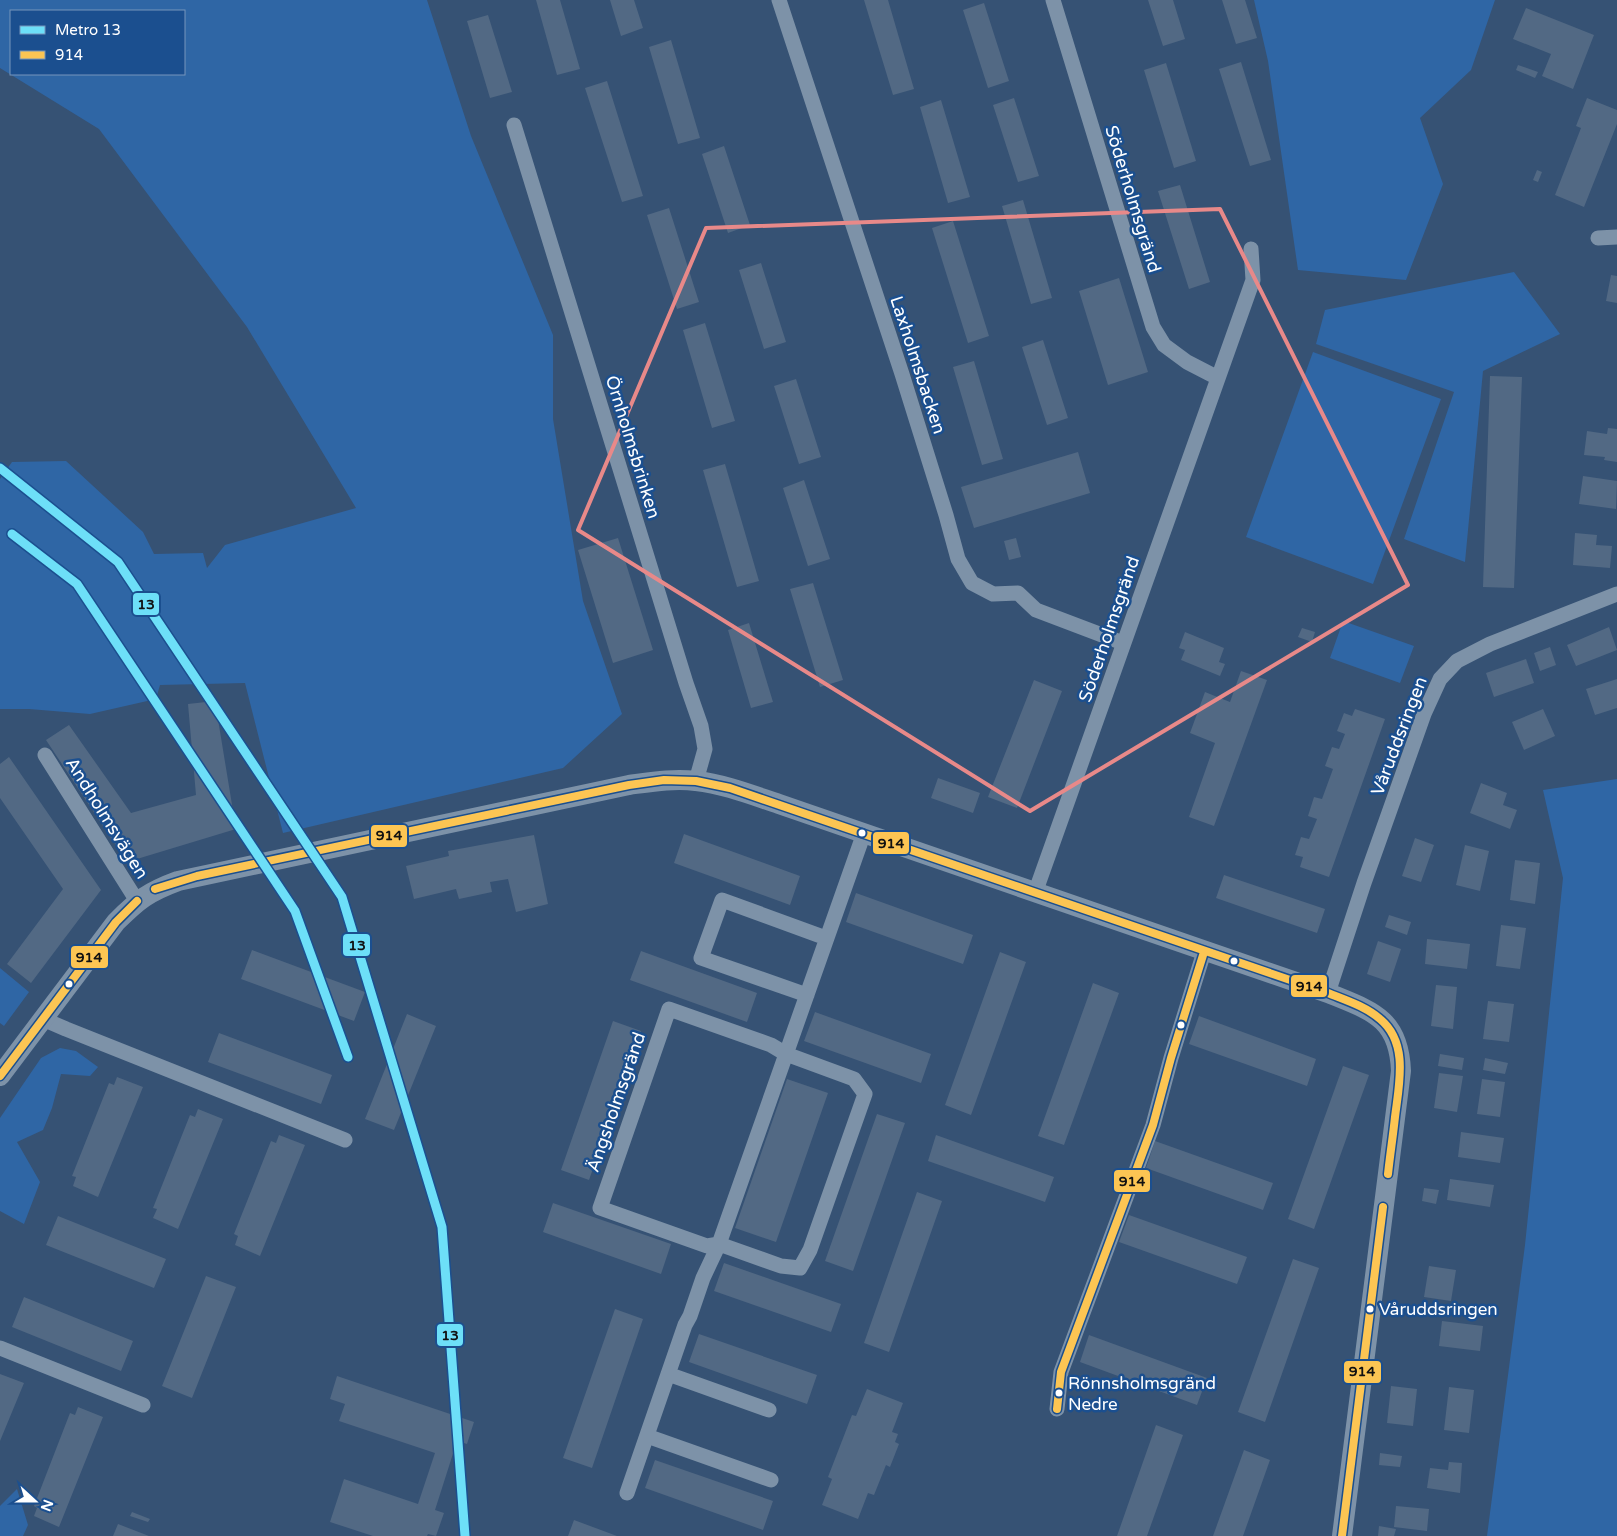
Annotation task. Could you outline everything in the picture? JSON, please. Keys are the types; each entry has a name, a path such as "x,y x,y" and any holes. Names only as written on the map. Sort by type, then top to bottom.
{"street":[{"name":"Laxholmsbacken","path":"779,0 905,383 958,559 972,583 993,594 1018,594 1036,610 1123,644"},
{"name":"Söderholmsgränd","path":"1053,0 1153,326 1164,345 1186,362 1218,378"},
{"name":"Örnholmsbrinken","path":"514,125 680,664 701,726 705,749 696,781"},
{"path":"1598,238 1617,237"},
{"name":"Söderholmsgränd","path":"1035,893 1253,280 1251,249"},
{"name":"Våruddsringen","path":"1328,993 1361,892 1424,714 1440,679 1457,661 1490,644 1617,594"},
{"name":"Andholmsvägen","path":"45,755 137,901"},
{"path":"0,1076 116,922 137,901 155,889 178,881 630,785 664,780 696,781 730,788 864,833 1204,952 1328,993 1376,1014 1387,1025 1396,1040 1400,1055 1401,1071 1342,1536"},
{"path":"627,1493 703,1278 719,1244 864,833"},
{"path":"806,995 701,958 722,900 826,938"},
{"path":"1058,1409 1062,1372 1154,1125 1171,1058 1204,952"},
{"name":"Ängsholmsgränd","path":"669,1009 771,1045 786,1054 854,1079 865,1094 813,1242 800,1268 781,1266 719,1244 707,1246 600,1208 669,1009"},
{"path":"43,1019 346,1140"},
{"path":"0,1348 144,1405"},
{"path":"668,1374 769,1410"},
{"path":"647,1436 771,1480"}],"highlighted area":[{"path":"1220,209 1408,585 1030,811 578,530 706,228"}],"shaded area":[{"path":"0,0 427,0 471,136 553,335 553,419 583,601 622,714 563,768 283,833 245,683 160,685 156,699 90,714 29,709 0,709 0,479 12,462 66,461 143,532 154,554 203,553 207,568 225,545 356,508 247,327 99,129 11,75 185,75 185,10 10,10 10,74 0,68"},
{"path":"1254,0 1495,0 1471,70 1420,118 1443,184 1406,280 1298,270 1268,61"},
{"path":"1514,272 1560,334 1483,371 1465,562 1404,539 1454,392 1316,344 1325,310"},
{"path":"1313,352 1441,399 1373,584 1246,537"},
{"path":"1343,621 1414,646 1400,683 1330,658"},
{"path":"1617,779 1617,1536 1487,1536 1525,1245 1563,878 1543,790"},
{"path":"0,968 29,992 4,1026 0,1023"},
{"path":"60,1048 76,1051 98,1067 90,1076 61,1074 52,1108 43,1130 17,1142 40,1182 24,1224 0,1211 0,1118 41,1058"},
{"path":"17,1489 28,1525 23,1536 0,1536 0,1506"}],"building":[{"path":"536,0 560,0 580,69 557,75"},
{"path":"610,0 634,0 643,28 621,36"},
{"path":"864,0 888,0 914,89 893,95"},
{"path":"1148,0 1173,0 1185,39 1163,46"},
{"path":"1222,0 1245,0 1257,38 1236,44"},
{"path":"984,3 1009,81 988,88 963,10"},
{"path":"1526,8 1594,35 1573,89 1542,76 1551,54 1513,39"},
{"path":"488,15 512,92 490,98 467,21"},
{"path":"671,40 700,138 678,144 649,47"},
{"path":"1241,62 1271,160 1250,166 1219,69"},
{"path":"1166,63 1196,161 1174,168 1144,70"},
{"path":"1518,65 1538,72 1535,78 1516,70"},
{"path":"607,81 643,196 622,202 585,88"},
{"path":"1014,98 1039,176 1018,182 993,105"},
{"path":"1587,98 1617,110 1617,124 1584,207 1555,195 1581,128 1576,126"},
{"path":"941,100 970,197 948,203 920,107"},
{"path":"724,146 750,225 728,233 702,154"},
{"path":"1537,170 1542,172 1538,182 1533,180"},
{"path":"1180,185 1210,282 1189,289 1158,191"},
{"path":"1023,200 1052,298 1031,304 1002,206"},
{"path":"669,208 699,302 677,309 647,215"},
{"path":"953,221 989,336 968,343 932,228"},
{"path":"761,263 786,342 764,349 739,270"},
{"path":"1611,275 1617,276 1617,303 1606,301"},
{"path":"1119,278 1148,372 1108,385 1079,291"},
{"path":"705,323 735,421 712,428 683,330"},
{"path":"1043,340 1068,418 1047,425 1022,347"},
{"path":"974,361 1003,459 982,465 953,367"},
{"path":"1490,376 1522,377 1514,588 1483,587"},
{"path":"796,379 821,457 799,464 774,386"},
{"path":"1608,428 1617,429 1617,462 1604,460 1605,457 1584,455 1587,431 1607,434"},
{"path":"1078,452 1090,493 974,528 961,487"},
{"path":"725,464 759,581 737,587 703,470"},
{"path":"1583,476 1617,481 1616,509 1579,504"},
{"path":"804,480 830,559 808,566 783,488"},
{"path":"1575,533 1597,535 1596,545 1612,546 1610,568 1573,565"},
{"path":"618,538 653,650 613,663 578,550"},
{"path":"1016,538 1021,557 1009,560 1004,541"},
{"path":"813,583 843,680 820,687 790,589"},
{"path":"749,623 773,702 751,708 728,630"},
{"path":"1609,627 1617,650 1576,666 1567,645"},
{"path":"1302,628 1315,632 1312,642 1298,637"},
{"path":"1185,632 1224,648 1219,662 1225,664 1220,676 1181,660 1185,650 1179,648"},
{"path":"1550,647 1556,665 1540,671 1534,653"},
{"path":"1526,659 1534,683 1494,697 1486,673"},
{"path":"1241,671 1267,680 1214,826 1189,817 1215,743 1190,733 1205,692 1230,702"},
{"path":"1617,679 1617,708 1595,715 1586,689"},
{"path":"1034,680 1062,691 1017,808 988,797"},
{"path":"215,701 236,829 127,862 46,740 69,725 131,813 196,795 188,704"},
{"path":"1355,709 1385,719 1329,877 1300,867 1303,857 1295,855 1301,837 1309,839 1317,819 1308,816 1314,797 1322,799 1333,769 1325,766 1332,747 1339,749 1345,734 1337,731 1344,713 1352,716"},
{"path":"1543,709 1555,736 1524,750 1512,722"},
{"path":"9,757 101,890 31,983 7,964 63,889 0,798 0,764"},
{"path":"938,778 980,793 973,813 931,798"},
{"path":"1481,783 1507,793 1503,805 1517,810 1510,829 1470,813"},
{"path":"684,834 800,876 790,905 674,863"},
{"path":"534,835 548,904 516,912 508,879 490,882 492,892 459,899 456,889 414,899 406,866 449,856 448,851"},
{"path":"1415,838 1434,845 1421,882 1402,876"},
{"path":"1465,845 1489,851 1480,891 1456,885"},
{"path":"1515,860 1540,863 1535,904 1510,900"},
{"path":"1224,875 1325,909 1317,933 1216,898"},
{"path":"856,893 973,935 963,964 846,922"},
{"path":"1389,915 1411,922 1407,935 1385,927"},
{"path":"1501,925 1526,928 1520,969 1496,966"},
{"path":"1427,939 1470,944 1467,969 1425,964"},
{"path":"1378,941 1401,949 1390,982 1367,974"},
{"path":"252,950 365,992 354,1021 241,979"},
{"path":"641,951 757,993 747,1022 630,980"},
{"path":"1000,952 1026,962 971,1115 945,1105"},
{"path":"1093,983 1119,993 1064,1145 1038,1136"},
{"path":"1436,985 1457,987 1453,1029 1431,1026"},
{"path":"1488,1001 1514,1004 1509,1042 1483,1039"},
{"path":"815,1012 931,1054 921,1083 804,1041"},
{"path":"407,1014 436,1026 394,1130 365,1119"},
{"path":"1199,1016 1316,1059 1307,1086 1189,1044"},
{"path":"613,1021 641,1031 589,1180 561,1170"},
{"path":"219,1033 332,1075 321,1104 208,1062"},
{"path":"1440,1054 1464,1058 1462,1070 1438,1066"},
{"path":"1485,1058 1508,1063 1505,1074 1483,1070"},
{"path":"1343,1066 1369,1075 1314,1229 1288,1219"},
{"path":"1439,1073 1463,1076 1457,1112 1434,1108"},
{"path":"117,1077 143,1087 98,1197 73,1186 76,1177 72,1176 109,1083 114,1085"},
{"path":"787,1079 828,1093 776,1242 735,1228"},
{"path":"1482,1079 1505,1082 1500,1117 1477,1114"},
{"path":"198,1109 223,1119 178,1229 153,1218 157,1209 153,1208 190,1115 195,1117"},
{"path":"877,1114 905,1123 853,1271 825,1261"},
{"path":"1461,1132 1504,1138 1500,1163 1458,1157"},
{"path":"279,1135 305,1145 260,1256 235,1245 238,1236 234,1234 271,1141 276,1143"},
{"path":"936,1135 1054,1177 1045,1202 928,1161"},
{"path":"1155,1141 1273,1183 1263,1210 1146,1168"},
{"path":"1450,1179 1494,1185 1490,1207 1447,1200"},
{"path":"1424,1188 1439,1190 1436,1204 1422,1201"},
{"path":"917,1192 942,1201 889,1352 864,1343"},
{"path":"553,1203 671,1244 661,1274 543,1232"},
{"path":"1129,1215 1247,1257 1237,1284 1119,1242"},
{"path":"58,1216 166,1259 154,1288 46,1245"},
{"path":"1293,1259 1319,1268 1265,1422 1238,1412"},
{"path":"724,1263 841,1304 831,1332 714,1291"},
{"path":"1429,1266 1456,1270 1451,1301 1424,1297"},
{"path":"206,1276 236,1287 192,1398 162,1386"},
{"path":"24,1297 133,1341 121,1371 12,1327"},
{"path":"615,1309 643,1319 592,1468 563,1458"},
{"path":"1442,1321 1483,1326 1480,1351 1439,1346"},
{"path":"699,1334 817,1375 807,1404 689,1362"},
{"path":"1089,1335 1207,1378 1197,1405 1080,1362"},
{"path":"0,1374 24,1383 0,1441"},
{"path":"337,1376 474,1422 467,1444 457,1441 435,1510 444,1513 436,1536 428,1534 427,1536 373,1536 330,1522 344,1479 418,1504 435,1453 339,1421 345,1404 330,1399"},
{"path":"1391,1386 1417,1389 1413,1426 1387,1423"},
{"path":"1449,1387 1474,1390 1469,1433 1444,1430"},
{"path":"867,1389 903,1403 892,1432 898,1434 895,1442 899,1444 890,1467 886,1465 874,1495 868,1493 858,1519 822,1505 832,1479 828,1477 852,1415 856,1416"},
{"path":"78,1407 103,1417 59,1527 34,1516 37,1508 34,1506 70,1413 75,1415"},
{"path":"1156,1425 1183,1435 1147,1536 1117,1536"},
{"path":"1244,1450 1270,1460 1243,1536 1213,1536"},
{"path":"1380,1453 1402,1456 1400,1467 1379,1465"},
{"path":"655,1460 773,1501 763,1530 645,1488"},
{"path":"1449,1462 1462,1463 1460,1493 1427,1488 1430,1468 1448,1470"},
{"path":"1396,1506 1429,1509 1427,1531 1394,1527"},
{"path":"132,1512 150,1519 148,1522 130,1516"},
{"path":"574,1520 617,1536 568,1536"},
{"path":"118,1524 149,1536 113,1536"},
{"path":"1379,1526 1396,1529 1394,1536 1378,1536"}],"metro line":[{"name":"13","path":"0,468 118,562 342,897 442,1227 465,1536"},
{"name":"13","path":"12,534 77,584 295,911 348,1057"}],"transit line":[{"name":"914","path":"155,889 197,876 629,785 664,780 696,781 730,788 1328,993 1368,1010 1389,1029 1399,1052 1400,1078 1388,1174"},
{"name":"914","path":"0,1076 116,922 137,901"},
{"name":"914","path":"1057,1409 1061,1372 1153,1125 1171,1058 1204,952"},
{"name":"914","path":"1342,1536 1383,1207"}],"place":[{"name":"Våruddsringen","path":"1370,1309"},
{"name":"Rönnsholmsgränd Nedre","path":"1059,1393"}]}
